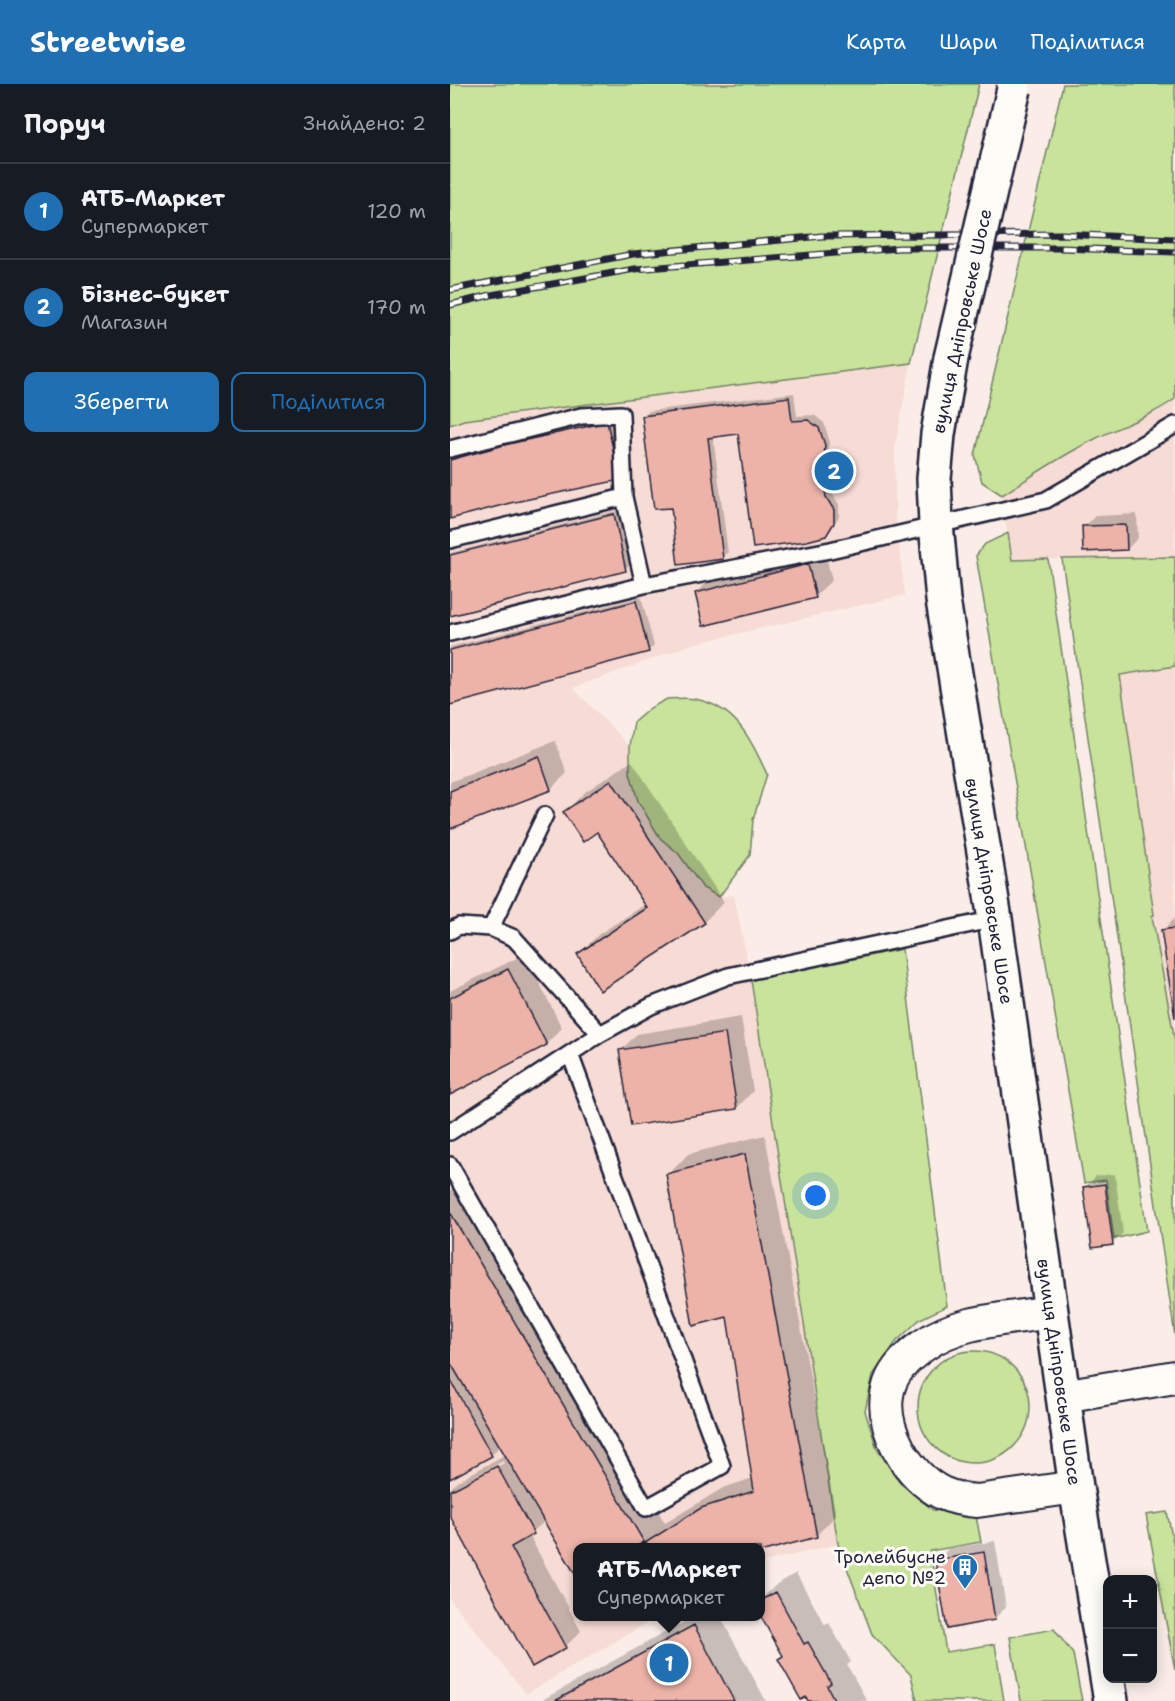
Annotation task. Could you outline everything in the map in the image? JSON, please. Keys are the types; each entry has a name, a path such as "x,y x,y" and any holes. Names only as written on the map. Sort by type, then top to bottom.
{"main road":[{"name":"вулиця Дніпровське Шосе","path":"1014,86 951,358 938,434 934,479 936,524 943,600 994,919 1076,1487 1111,1701"}],"street":[{"path":"1050,1312 984,1322 939,1335 905,1360 894,1374 888,1390 886,1412 903,1455 915,1473 942,1493 977,1501 1076,1487"},
{"path":"1063,1396 1175,1377"}],"lane":[{"path":"450,449 581,416 621,414 624,497 644,585"},
{"path":"450,633 644,585 830,550 1046,500 1175,426"},
{"path":"450,540 624,497"},
{"path":"491,928 545,815"},
{"path":"450,1132 600,1034 651,1006 728,976 994,919"},
{"path":"450,932 459,926 491,928 514,938 600,1034"},
{"path":"450,1165 646,1508 722,1466 570,1054"}],"shaded area":[{"path":"911,363 895,447 895,514 905,595 693,644 573,688 630,746 630,773 638,801 660,838 678,853 703,888 719,897 734,895 751,980 838,1544 765,1562 765,1543 573,1543 573,1621 650,1621 526,1694 450,1599 450,425 464,420"},
{"path":"1175,399 1175,557 1011,560 1002,495 1052,462 1164,407"},
{"path":"1175,666 1174,1041 1152,916 1154,914 1120,675"}],"green space":[{"path":"450,84 979,84 911,363 464,420 450,425"},
{"path":"1063,84 1175,84 1175,399 1081,446 1002,495 982,482 975,455"},
{"path":"1008,533 1012,560 1048,559 1147,1231 1114,1239 1106,1180 1084,1183 976,556 985,544"},
{"path":"1175,557 1175,666 1120,675 1154,915 1152,916 1175,1041 1175,1336 1062,559"},
{"path":"667,699 695,699 722,709 732,717 748,737 767,774 753,820 750,855 719,897 703,888 678,853 660,838 638,801 630,773 630,746 634,722 650,708"},
{"path":"902,949 947,1306 920,1319 896,1342 873,1375 865,1411 877,1449 900,1483 933,1510 976,1516 981,1542 930,1551 946,1652 995,1644 1004,1701 917,1701 911,1675 872,1634 838,1544 751,980"},
{"path":"974,1351 995,1356 1013,1368 1025,1386 1030,1407 1025,1428 1013,1446 995,1458 974,1463 953,1458 935,1446 923,1428 918,1407 923,1386 935,1368 953,1356"},
{"path":"1167,1512 1175,1551 1175,1670 1146,1515"},
{"path":"1054,1629 1073,1654 1082,1701 1021,1701 1010,1637"}],"building":[{"path":"789,397 792,421 808,420 819,428 825,445 823,476 826,497 834,510 834,523 826,536 807,541 753,548 738,434 708,438 723,559 678,565 671,508 654,509 642,416"},
{"path":"607,422 620,480 510,503 450,519 450,460 504,445"},
{"path":"614,514 626,571 450,616 450,555"},
{"path":"1126,525 1127,550 1083,552 1082,526"},
{"path":"808,564 816,598 703,626 695,593"},
{"path":"636,601 649,652 450,705 450,650"},
{"path":"539,756 551,790 450,829 450,791"},
{"path":"611,780 705,923 600,991 577,954 647,908 597,832 583,842 563,812"},
{"path":"1175,928 1175,1018 1161,930"},
{"path":"508,969 547,1045 450,1095 450,998"},
{"path":"725,1033 737,1109 631,1126 619,1050"},
{"path":"745,1154 817,1537 765,1551 765,1543 645,1543 701,1508 754,1491 727,1317 693,1326 666,1174"},
{"path":"1105,1184 1113,1245 1092,1248 1083,1187"},
{"path":"450,1212 644,1542 573,1543 573,1571 450,1362"},
{"path":"450,1379 492,1456 450,1479"},
{"path":"497,1466 534,1534 511,1547 566,1648 532,1667 450,1516 450,1491"},
{"name":"Тролейбусне депо №2","path":"984,1552 995,1620 947,1629 935,1560"},
{"path":"776,1592 804,1644 808,1642 831,1683 827,1686 835,1701 808,1701 806,1697 801,1700 778,1659 783,1656 763,1621 765,1598"},
{"path":"694,1625 734,1701 555,1701"}],"railway":[{"path":"450,290 633,254 822,236 1061,234 1175,239"},
{"path":"450,305 491,295 635,269 899,248 1061,248 1175,252"}],"place":[{"name":"Бізнес-букет","path":"834,471"},
{"name":"Тролейбусне депо №2","path":"965,1590"},
{"name":"АТБ-Маркет","path":"669,1663"}]}
